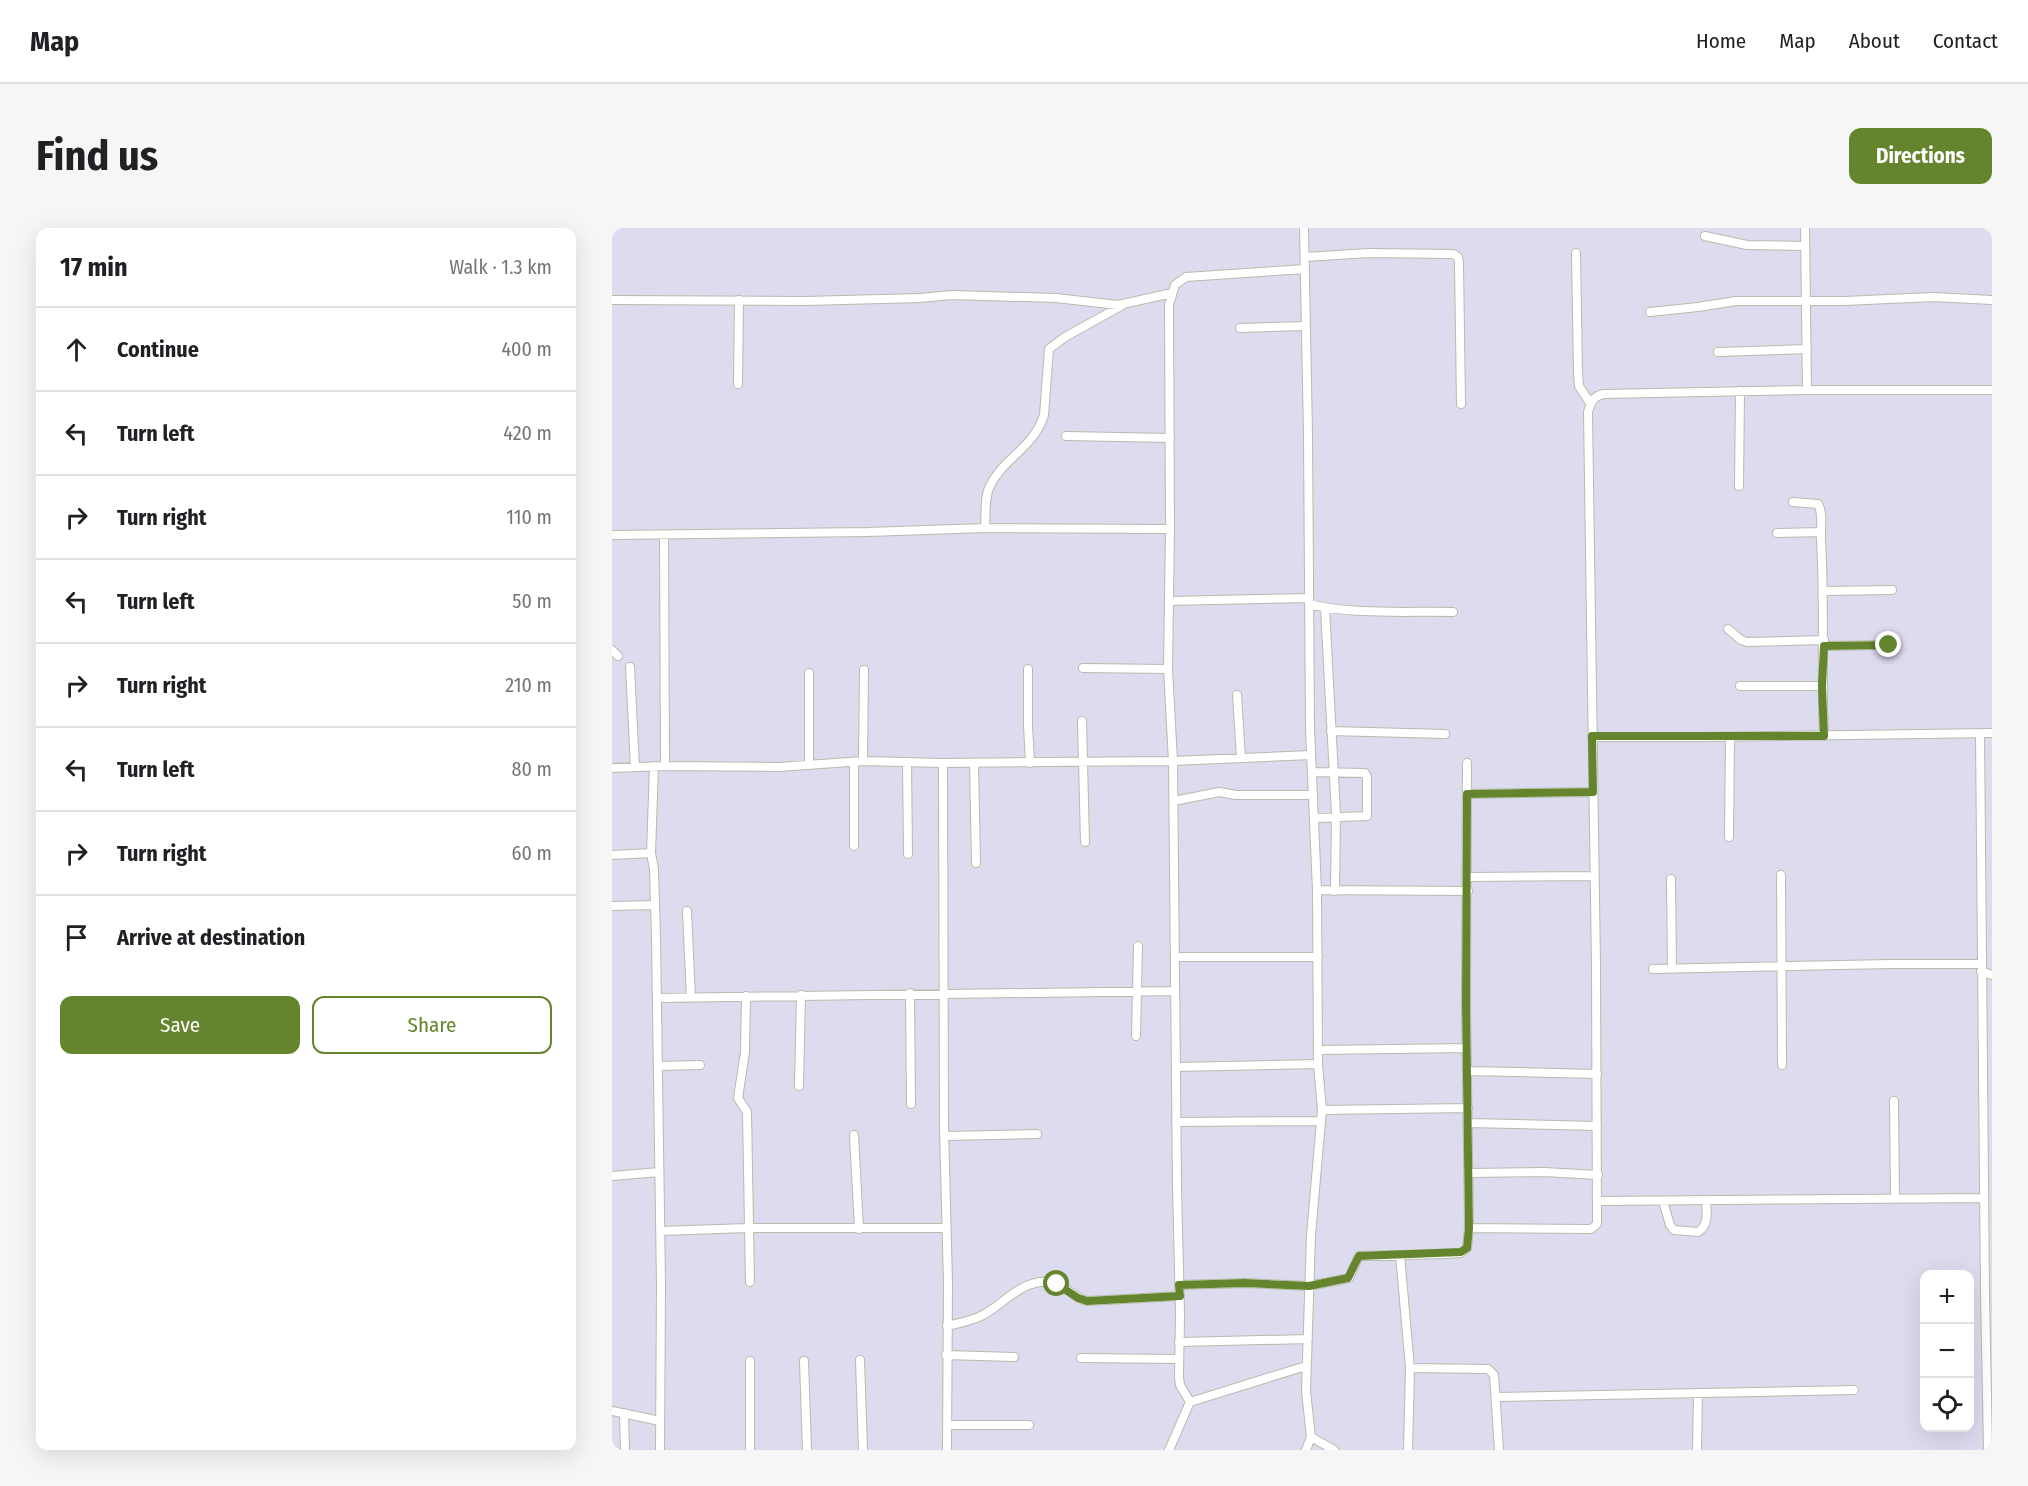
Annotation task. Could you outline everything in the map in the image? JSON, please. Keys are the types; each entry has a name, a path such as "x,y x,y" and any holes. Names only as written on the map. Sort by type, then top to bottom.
{"street":[{"path":"1304,228 1311,755 1317,890 1318,1064 1322,1110 1311,1235 1306,1366 1307,1410 1311,1437 1306,1450"},
{"path":"1806,228 1807,390"},
{"path":"1705,236 1747,245 1806,246"},
{"path":"1305,257 1395,252 1453,254 1458,257 1460,263 1461,404"},
{"path":"1576,253 1579,386 1590,403"},
{"path":"1190,1402 1180,1385 1179,1359 1174,801 1168,669 1169,305 1178,281 1186,277 1305,269"},
{"path":"612,300 884,299 951,294 1056,298 1103,304 1125,304 1172,293"},
{"path":"1650,312 1698,308 1736,301 1806,302 1934,297 1992,300"},
{"path":"738,384 739,300"},
{"path":"985,528 990,485 1024,448 1044,415 1049,350 1065,337 1125,304"},
{"path":"1240,328 1305,326"},
{"path":"1718,352 1807,349"},
{"path":"1469,1228 1591,1229 1597,1224 1598,1126 1588,412 1590,403 1598,395 1604,394 1807,390 1992,390"},
{"path":"1739,486 1740,391"},
{"path":"1066,436 1170,438"},
{"path":"1793,502 1818,504 1821,515 1824,591 1822,686 1824,736"},
{"path":"612,535 985,528 1170,529"},
{"path":"1776,533 1821,532"},
{"path":"664,534 665,766"},
{"path":"1824,591 1892,590"},
{"path":"1169,601 1309,601 1325,608 1453,612"},
{"path":"1325,608 1336,818 1335,891"},
{"path":"1728,629 1747,642 1889,645"},
{"path":"630,667 635,767"},
{"path":"1083,668 1168,669"},
{"path":"1028,669 1030,763"},
{"path":"854,846 864,670"},
{"path":"809,673 809,765"},
{"path":"1740,686 1822,686"},
{"path":"1237,695 1241,758"},
{"path":"1082,721 1085,842"},
{"path":"1331,731 1445,734"},
{"path":"1980,734 1988,1450"},
{"path":"1592,736 1992,734"},
{"path":"1729,837 1730,737"},
{"path":"612,768 739,767 859,762 1084,763 1311,755"},
{"path":"908,762 908,855"},
{"path":"943,763 947,1450"},
{"path":"974,763 976,863"},
{"path":"1179,1285 1245,1283 1309,1286 1348,1278 1359,1256 1461,1252 1467,1248 1469,1173 1467,763"},
{"path":"654,766 651,853 654,869 657,998 660,1450"},
{"path":"1312,772 1365,773 1367,777 1366,816 1315,818"},
{"path":"1174,801 1219,792 1236,795 1313,795"},
{"path":"1467,794 1593,792"},
{"path":"612,855 651,853"},
{"path":"1781,875 1782,1065"},
{"path":"1468,877 1594,876"},
{"path":"1671,879 1672,969"},
{"path":"1317,890 1468,891"},
{"path":"612,906 655,905"},
{"path":"687,911 691,998"},
{"path":"1136,1036 1138,946"},
{"path":"1175,957 1318,957"},
{"path":"1653,969 1890,964 1981,967 1992,975"},
{"path":"657,998 1175,991"},
{"path":"910,993 911,1104"},
{"path":"799,1086 801,995"},
{"path":"746,996 745,1052 738,1098 747,1112 750,1282"},
{"path":"1318,1050 1467,1048"},
{"path":"1176,1067 1318,1064"},
{"path":"658,1066 700,1065"},
{"path":"1468,1071 1597,1074"},
{"path":"1894,1101 1895,1199"},
{"path":"1322,1110 1468,1108"},
{"path":"1176,1122 1321,1121"},
{"path":"1468,1123 1598,1126"},
{"path":"944,1136 1037,1134"},
{"path":"854,1135 859,1229"},
{"path":"612,1176 659,1172"},
{"path":"1469,1173 1545,1172 1598,1175"},
{"path":"1598,1201 1984,1198"},
{"path":"1663,1201 1670,1225 1674,1230 1698,1232 1704,1226 1707,1218 1706,1200"},
{"path":"660,1231 748,1228 946,1228"},
{"path":"1400,1255 1410,1368 1408,1450"},
{"path":"947,1326 972,1320 990,1311 1020,1288 1046,1281 1057,1284 1078,1298 1087,1301 1180,1296"},
{"path":"1179,1341 1308,1339"},
{"path":"946,1356 1014,1357"},
{"path":"1081,1358 1179,1359"},
{"path":"860,1360 863,1450"},
{"path":"750,1361 750,1450"},
{"path":"804,1361 807,1450"},
{"path":"1169,1450 1190,1402 1306,1366"},
{"path":"1410,1368 1488,1369 1494,1375 1499,1450"},
{"path":"1496,1397 1854,1390"},
{"path":"1697,1450 1698,1393"},
{"path":"612,1411 660,1420"},
{"path":"624,1413 625,1450"},
{"path":"947,1425 1029,1425"},
{"path":"1311,1437 1334,1450"}],"route":[{"path":"1057,1284 1078,1298 1087,1301 1180,1296 1179,1285 1266,1283 1309,1286 1348,1278 1355,1269 1359,1256 1445,1254 1461,1252 1467,1248 1469,1240 1466,1003 1467,794 1593,792 1592,736 1824,736 1822,686 1824,646 1889,645"}]}
